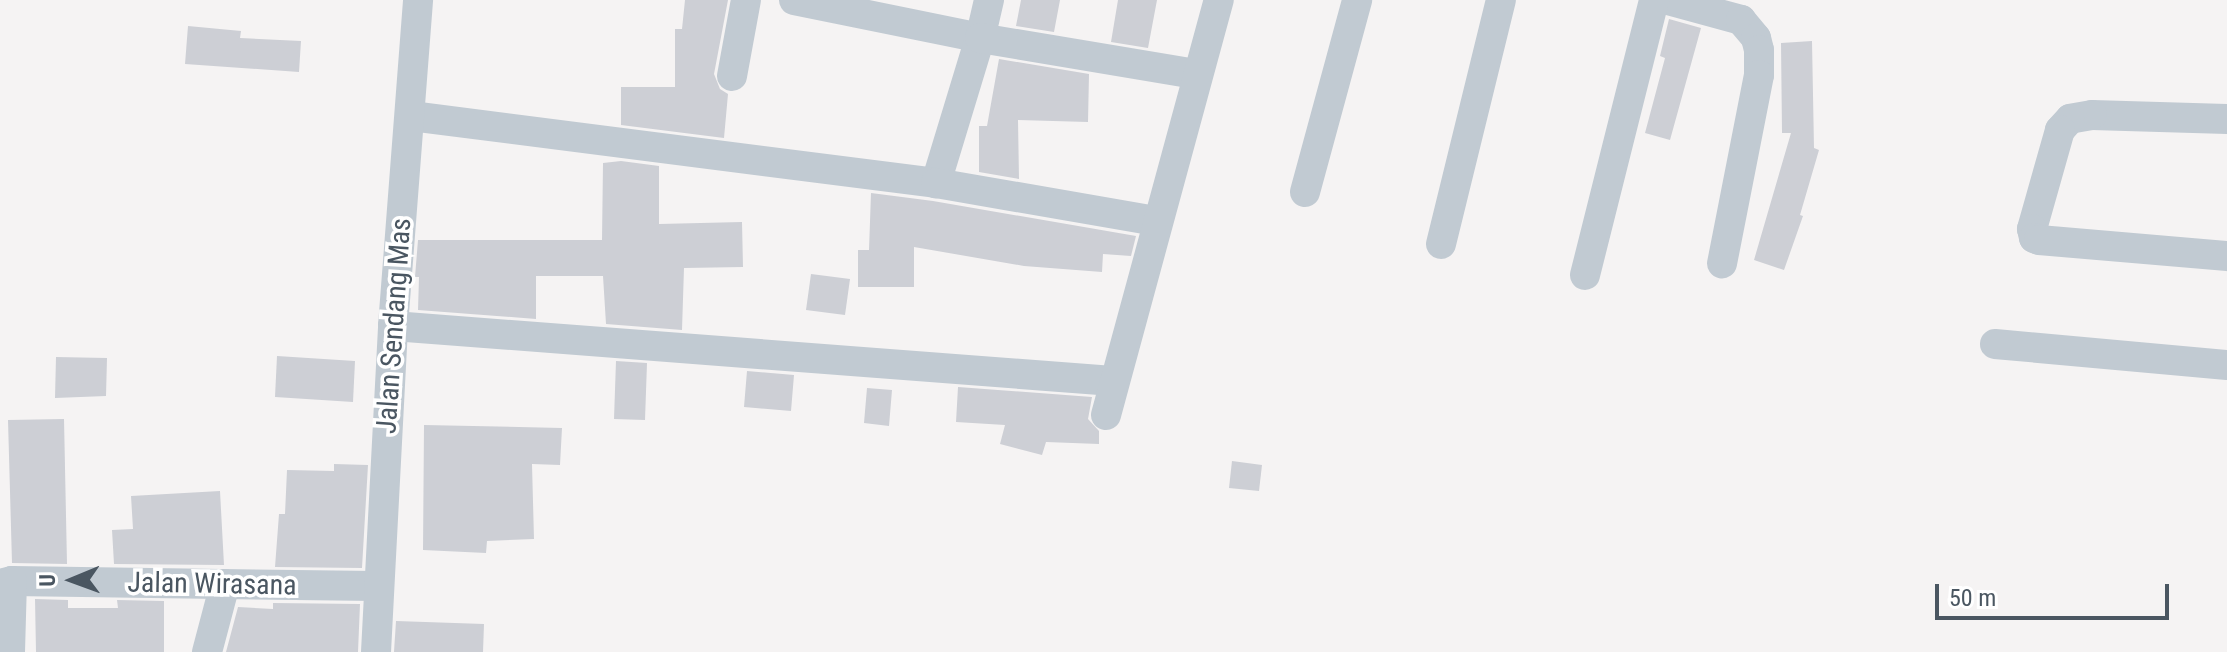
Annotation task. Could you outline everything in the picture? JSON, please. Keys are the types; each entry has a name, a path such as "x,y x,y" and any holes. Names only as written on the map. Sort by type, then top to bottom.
{"street":[{"name":"Jalan Sendang Mas","path":"376,652 376,586 418,0"},
{"path":"732,76 746,0"},
{"path":"794,0 980,38 1196,74"},
{"path":"936,183 989,0"},
{"path":"1106,415 1196,74 1219,0"},
{"path":"1305,192 1357,0"},
{"path":"1441,244 1501,0"},
{"path":"1585,275 1654,0"},
{"path":"1668,0 1741,20 1756,38 1759,50 1759,75 1722,263"},
{"path":"2227,119 2092,115 2070,119 2060,130 2032,229 2034,238 2039,240 2227,256"},
{"path":"411,116 936,183 1156,221"},
{"path":"393,326 1113,381"},
{"path":"1995,344 2227,365"},
{"path":"6,583 10,652"},
{"name":"Jalan Wirasana","path":"6,583 376,586"},
{"path":"207,652 225,584"}],"building":[{"path":"685,0 728,0 714,74 720,89 728,94 724,138 621,125 621,87 675,87 675,29 682,29"},
{"path":"1021,0 1060,0 1054,32 1016,26"},
{"path":"1118,0 1157,0 1148,48 1111,42"},
{"path":"1669,19 1701,28 1670,140 1645,133 1665,58 1660,56"},
{"path":"188,26 241,31 240,38 301,41 299,72 185,64"},
{"path":"1812,41 1814,148 1819,150 1800,215 1803,216 1784,270 1754,260 1791,133 1782,133 1781,43"},
{"path":"999,59 1089,74 1088,122 1018,120 1019,179 979,172 979,126 987,126"},
{"path":"621,161 659,166 659,224 742,222 743,267 684,268 682,330 606,324 603,276 536,276 536,319 418,310 419,277 415,277 418,240 602,240 603,163"},
{"path":"871,193 1136,236 1131,256 1103,254 1102,272 1024,266 914,247 914,287 858,287 858,250 869,250"},
{"path":"811,274 850,279 845,315 806,310"},
{"path":"277,356 355,361 353,402 275,397"},
{"path":"56,357 107,358 106,396 55,398"},
{"path":"616,361 647,363 645,420 614,419"},
{"path":"747,371 794,375 791,411 744,407"},
{"path":"958,387 1092,397 1088,419 1099,431 1099,444 1046,442 1042,455 1000,444 1005,425 956,422"},
{"path":"867,388 892,390 889,426 864,423"},
{"path":"64,419 67,564 12,563 8,420"},
{"path":"424,425 562,428 560,465 532,464 534,539 487,541 486,553 423,550"},
{"path":"1232,461 1262,465 1259,491 1229,488"},
{"path":"334,464 368,465 362,568 275,567 279,514 285,514 287,470 334,471"},
{"path":"220,491 224,565 114,564 112,530 133,529 131,496"},
{"path":"35,599 68,600 68,608 118,608 117,600 164,601 164,652 36,652"},
{"path":"273,603 360,604 358,652 226,652 238,607 273,609"},
{"path":"396,621 484,624 483,652 394,652"}]}
